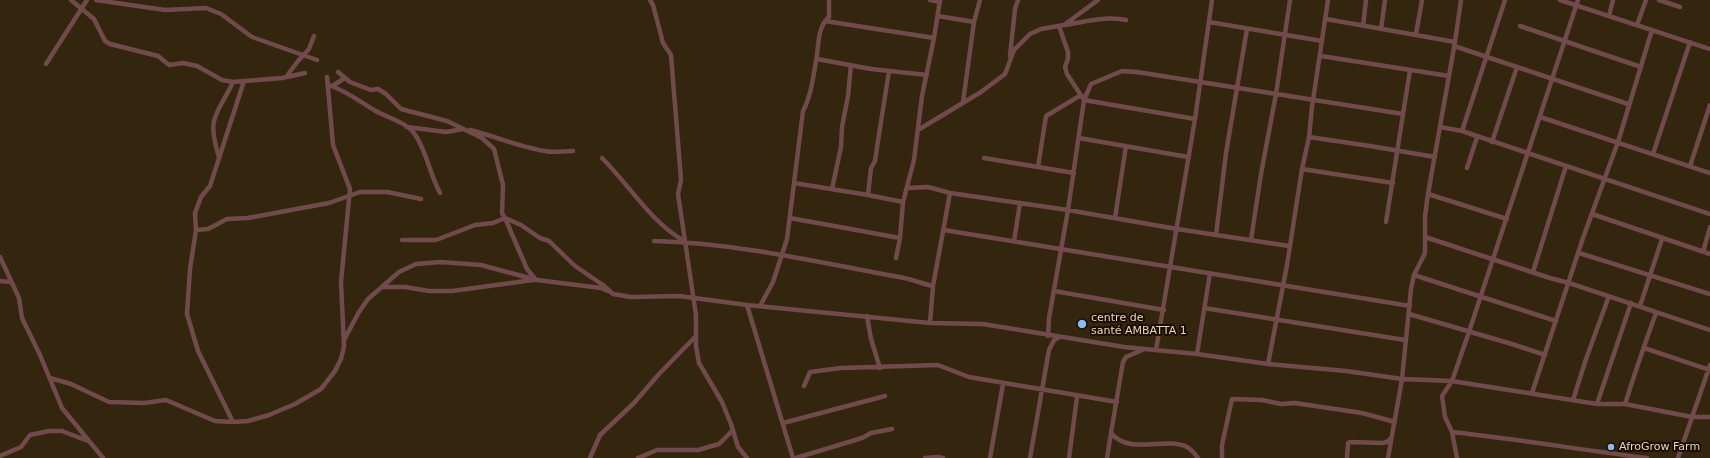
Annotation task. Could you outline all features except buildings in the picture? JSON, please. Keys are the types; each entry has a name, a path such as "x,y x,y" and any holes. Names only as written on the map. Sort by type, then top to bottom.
{"street":[{"path":"71,0 94,19 105,41 110,44 158,56 169,65 183,63 197,66 222,80 233,82 286,77 305,73"},
{"path":"46,64 87,0"},
{"path":"96,0 165,10 206,8 221,14 252,37 316,60"},
{"path":"650,0 653,5 664,43 671,55 672,86 681,180 678,194 696,315 696,336 699,363 722,402 731,424 738,448 747,458"},
{"path":"760,306 772,282 782,256 790,218 803,111 808,101 817,59 818,42 825,21 829,17 829,0"},
{"path":"896,258 900,238 903,202 914,160 920,107 940,1 930,0"},
{"path":"963,102 974,22 980,0"},
{"path":"1009,64 1015,9 1018,0"},
{"path":"1064,25 1098,0"},
{"path":"1156,350 1164,310 1195,119 1212,0"},
{"path":"1251,240 1260,180 1276,94 1290,0"},
{"path":"1268,364 1302,169 1309,137 1328,0"},
{"path":"1363,26 1366,0"},
{"path":"1381,29 1385,0"},
{"path":"1416,34 1422,0"},
{"path":"1388,458 1402,379 1405,340 1414,275 1425,253 1425,216 1428,194 1455,44 1461,0"},
{"path":"1462,131 1505,0"},
{"path":"1560,0 1577,3 1609,16 1710,49"},
{"path":"1609,16 1613,0"},
{"path":"1637,25 1646,0"},
{"path":"1659,0 1680,7"},
{"path":"1457,458 1452,432 1445,417 1442,396 1452,380 1494,260 1577,3"},
{"path":"938,16 974,22"},
{"path":"918,130 997,81 1005,74 1014,50 1030,34 1041,29 1105,18 1126,20"},
{"path":"1326,19 1416,34 1455,44 1487,58 1628,104"},
{"path":"825,21 934,38"},
{"path":"1209,22 1322,41"},
{"path":"1059,26 1068,52 1065,66 1067,74 1084,100 1195,119"},
{"path":"1520,26 1641,66"},
{"path":"1216,235 1226,153 1247,29"},
{"path":"1532,393 1592,214 1618,142 1628,104 1652,30"},
{"path":"286,77 309,49 314,36"},
{"path":"1653,154 1690,42"},
{"path":"1320,56 1449,76"},
{"path":"817,59 889,71 926,75"},
{"path":"832,190 841,147 842,127 848,96 851,65"},
{"path":"1492,142 1517,67"},
{"path":"1386,222 1410,70"},
{"path":"868,195 871,168 875,161 889,71"},
{"path":"1048,336 1084,100 1091,84 1122,71 1200,81 1403,114"},
{"path":"338,72 350,82 371,90 378,89 386,94 401,109 447,121 482,138 494,149 503,185 502,213 527,269 537,280"},
{"path":"50,378 71,384 109,402 144,403 166,400 215,421 233,422 248,421 269,415 295,404 321,389 335,371 341,358 344,340 341,282 349,195 348,182 333,145 330,85 327,77"},
{"path":"330,85 345,78"},
{"path":"233,422 198,351 187,314 190,269 196,230 195,213 201,197 210,186 244,81"},
{"path":"219,157 213,138 213,123 220,105 233,82"},
{"path":"330,85 343,90 374,110 407,127 415,134 420,142 434,181 440,193"},
{"path":"1038,167 1046,116 1081,96"},
{"path":"1690,166 1710,105"},
{"path":"1540,117 1710,173"},
{"path":"407,127 446,132 463,129 487,134 525,147 546,152 572,151"},
{"path":"1440,127 1462,131 1710,214"},
{"path":"1309,137 1435,157"},
{"path":"1467,168 1477,137"},
{"path":"1079,138 1188,156"},
{"path":"1115,218 1126,146"},
{"path":"602,158 631,192 642,202 653,218 686,242"},
{"path":"984,158 1074,173"},
{"path":"1532,272 1566,166"},
{"path":"1302,169 1393,183"},
{"path":"794,183 903,202"},
{"path":"907,188 928,188 950,194 1068,210 1177,230 1289,246"},
{"path":"196,230 208,229 227,219 248,218 329,203 360,192 380,191 421,199"},
{"path":"930,323 933,286 950,194"},
{"path":"1428,194 1507,219"},
{"path":"1014,240 1020,203"},
{"path":"1592,214 1662,239 1710,254"},
{"path":"402,240 436,240 474,225 493,223 505,218 521,225 540,238 549,242 575,266 603,285 613,294"},
{"path":"790,218 900,238"},
{"path":"1702,252 1710,227"},
{"path":"944,230 1014,240 1410,306"},
{"path":"1426,237 1532,272 1569,282 1640,306 1656,313 1710,330"},
{"path":"1640,306 1662,239"},
{"path":"654,241 686,242 740,248 906,279 919,284 933,286"},
{"path":"1579,253 1710,294"},
{"path":"0,257 19,298 22,318 66,414 103,458"},
{"path":"344,340 359,312 368,300 399,272 416,264 440,262 481,265 537,280 601,288 613,294 631,297 679,296 747,305 930,323 982,324 1007,327 1048,336 1144,349 1196,354 1268,364 1346,371 1402,379 1452,380 1597,404 1625,404 1692,417 1710,417"},
{"path":"1196,354 1210,273"},
{"path":"1414,275 1556,321"},
{"path":"382,287 405,287 429,291 452,291 537,280"},
{"path":"0,281 11,282"},
{"path":"1054,291 1164,310"},
{"path":"1573,400 1609,296"},
{"path":"1597,404 1631,303"},
{"path":"747,305 793,458"},
{"path":"1204,308 1405,340"},
{"path":"1625,404 1656,313"},
{"path":"1409,314 1512,344 1545,356"},
{"path":"867,316 871,339 880,368"},
{"path":"590,458 600,435 634,404 659,374 696,336"},
{"path":"1030,458 1049,350 1054,340 1064,338"},
{"path":"1644,348 1710,368 1678,458"},
{"path":"1107,458 1123,362 1126,357 1144,349"},
{"path":"804,386 810,372 841,368 880,368 938,365 969,377 1077,397 1117,402"},
{"path":"990,458 1003,384"},
{"path":"783,423 885,396"},
{"path":"1069,458 1077,397"},
{"path":"1222,458 1222,445 1232,398 1262,400 1281,404 1295,403 1362,413 1395,422"},
{"path":"796,458 862,438 871,433 892,429"},
{"path":"638,458 657,450 698,450 718,444 733,430"},
{"path":"0,456 21,447 30,435 49,431 66,431 88,441"},
{"path":"1452,432 1517,439 1647,458"},
{"path":"1111,433 1116,439 1137,445 1178,444 1189,447 1198,458"},
{"path":"1346,458 1348,443 1350,442 1383,443 1389,441 1391,437"},
{"path":"925,458 943,458"}],"place":[{"name":"centre de santé AMBATTA 1","path":"1082,324"},
{"name":"AfroGrow Farm","path":"1611,447"}]}
